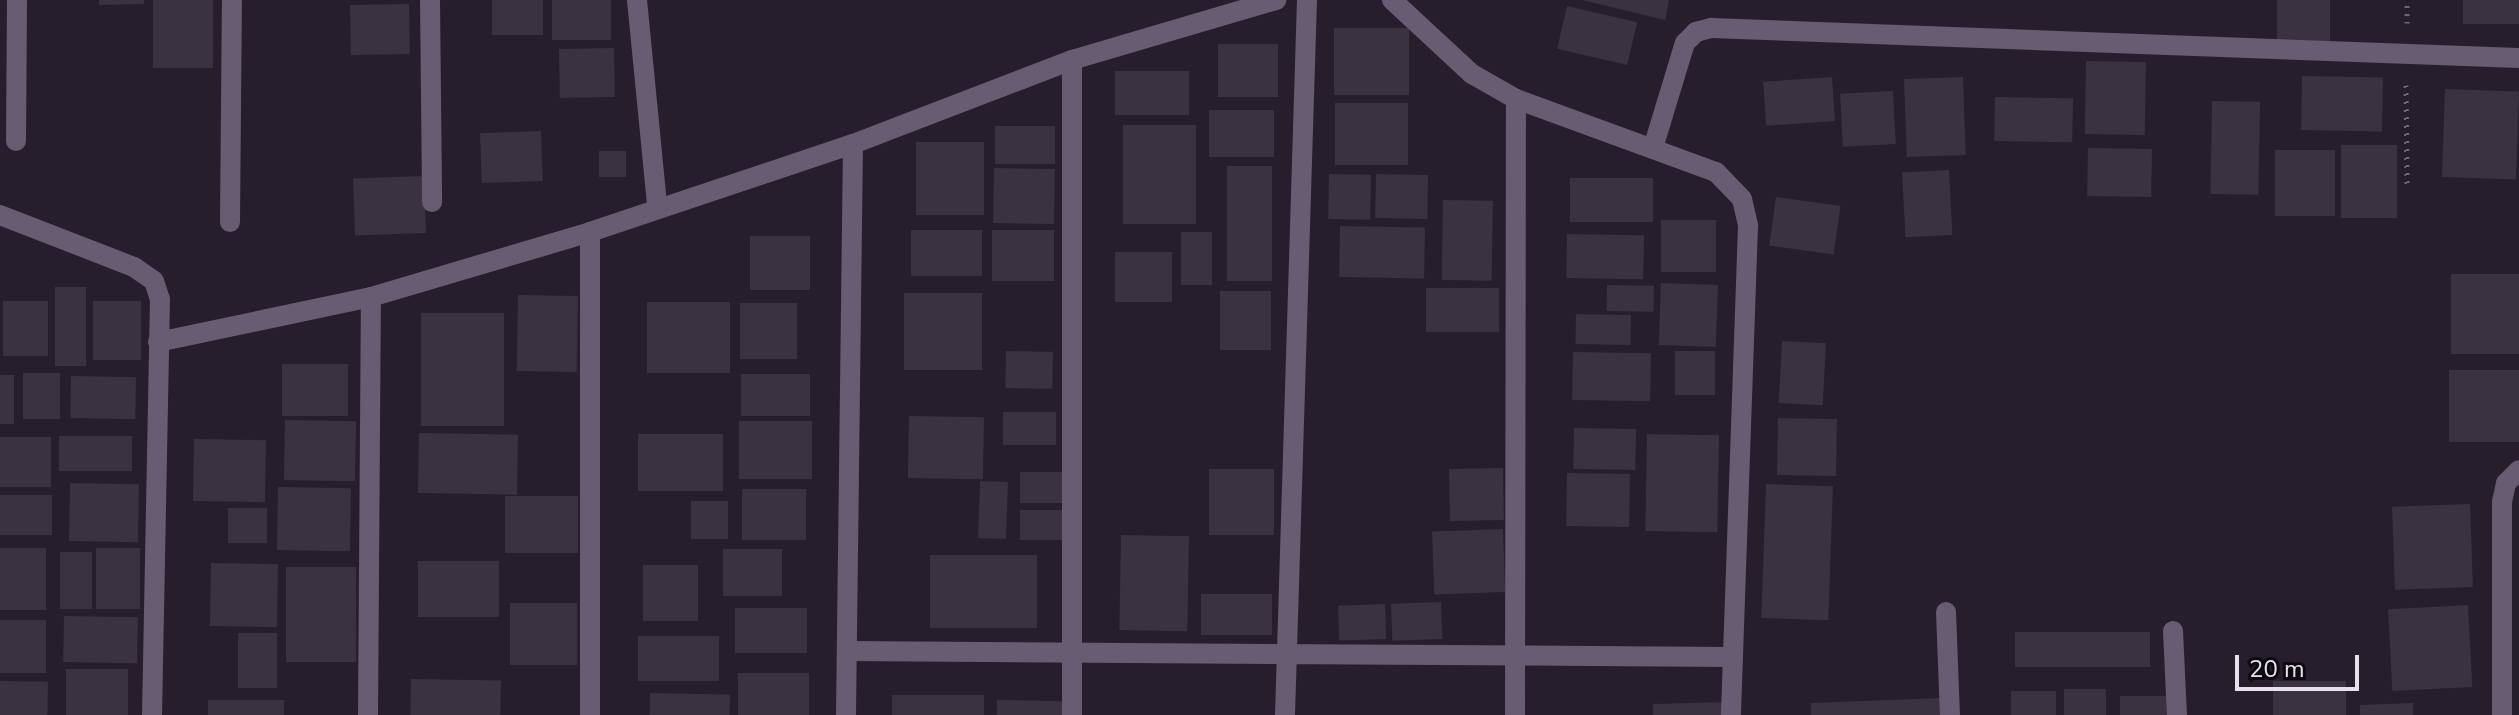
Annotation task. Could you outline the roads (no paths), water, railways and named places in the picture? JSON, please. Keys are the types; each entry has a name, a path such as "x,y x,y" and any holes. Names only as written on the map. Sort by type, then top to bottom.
{"street":[{"path":"16,141 17,0"},
{"path":"230,222 232,0"},
{"path":"430,0 432,202"},
{"path":"637,0 657,205"},
{"path":"158,342 371,297 590,232 657,205 853,144 1072,60 1276,0"},
{"path":"1285,715 1284,650 1307,0"},
{"path":"1392,0 1472,74 1516,99 1653,148 1732,183 1748,226 1731,715"},
{"path":"1653,148 1685,43 1696,32 1711,28 2406,57 2519,58"},
{"path":"1072,60 1072,715"},
{"path":"1515,715 1516,99"},
{"path":"846,715 853,144"},
{"path":"0,215 134,267 154,281 160,299 152,715"},
{"path":"590,232 590,715"},
{"path":"368,715 371,297"},
{"path":"2502,715 2513,477"},
{"path":"1946,612 1950,715"},
{"path":"2173,631 2177,715"},
{"path":"847,651 1284,650 1732,657"}]}
